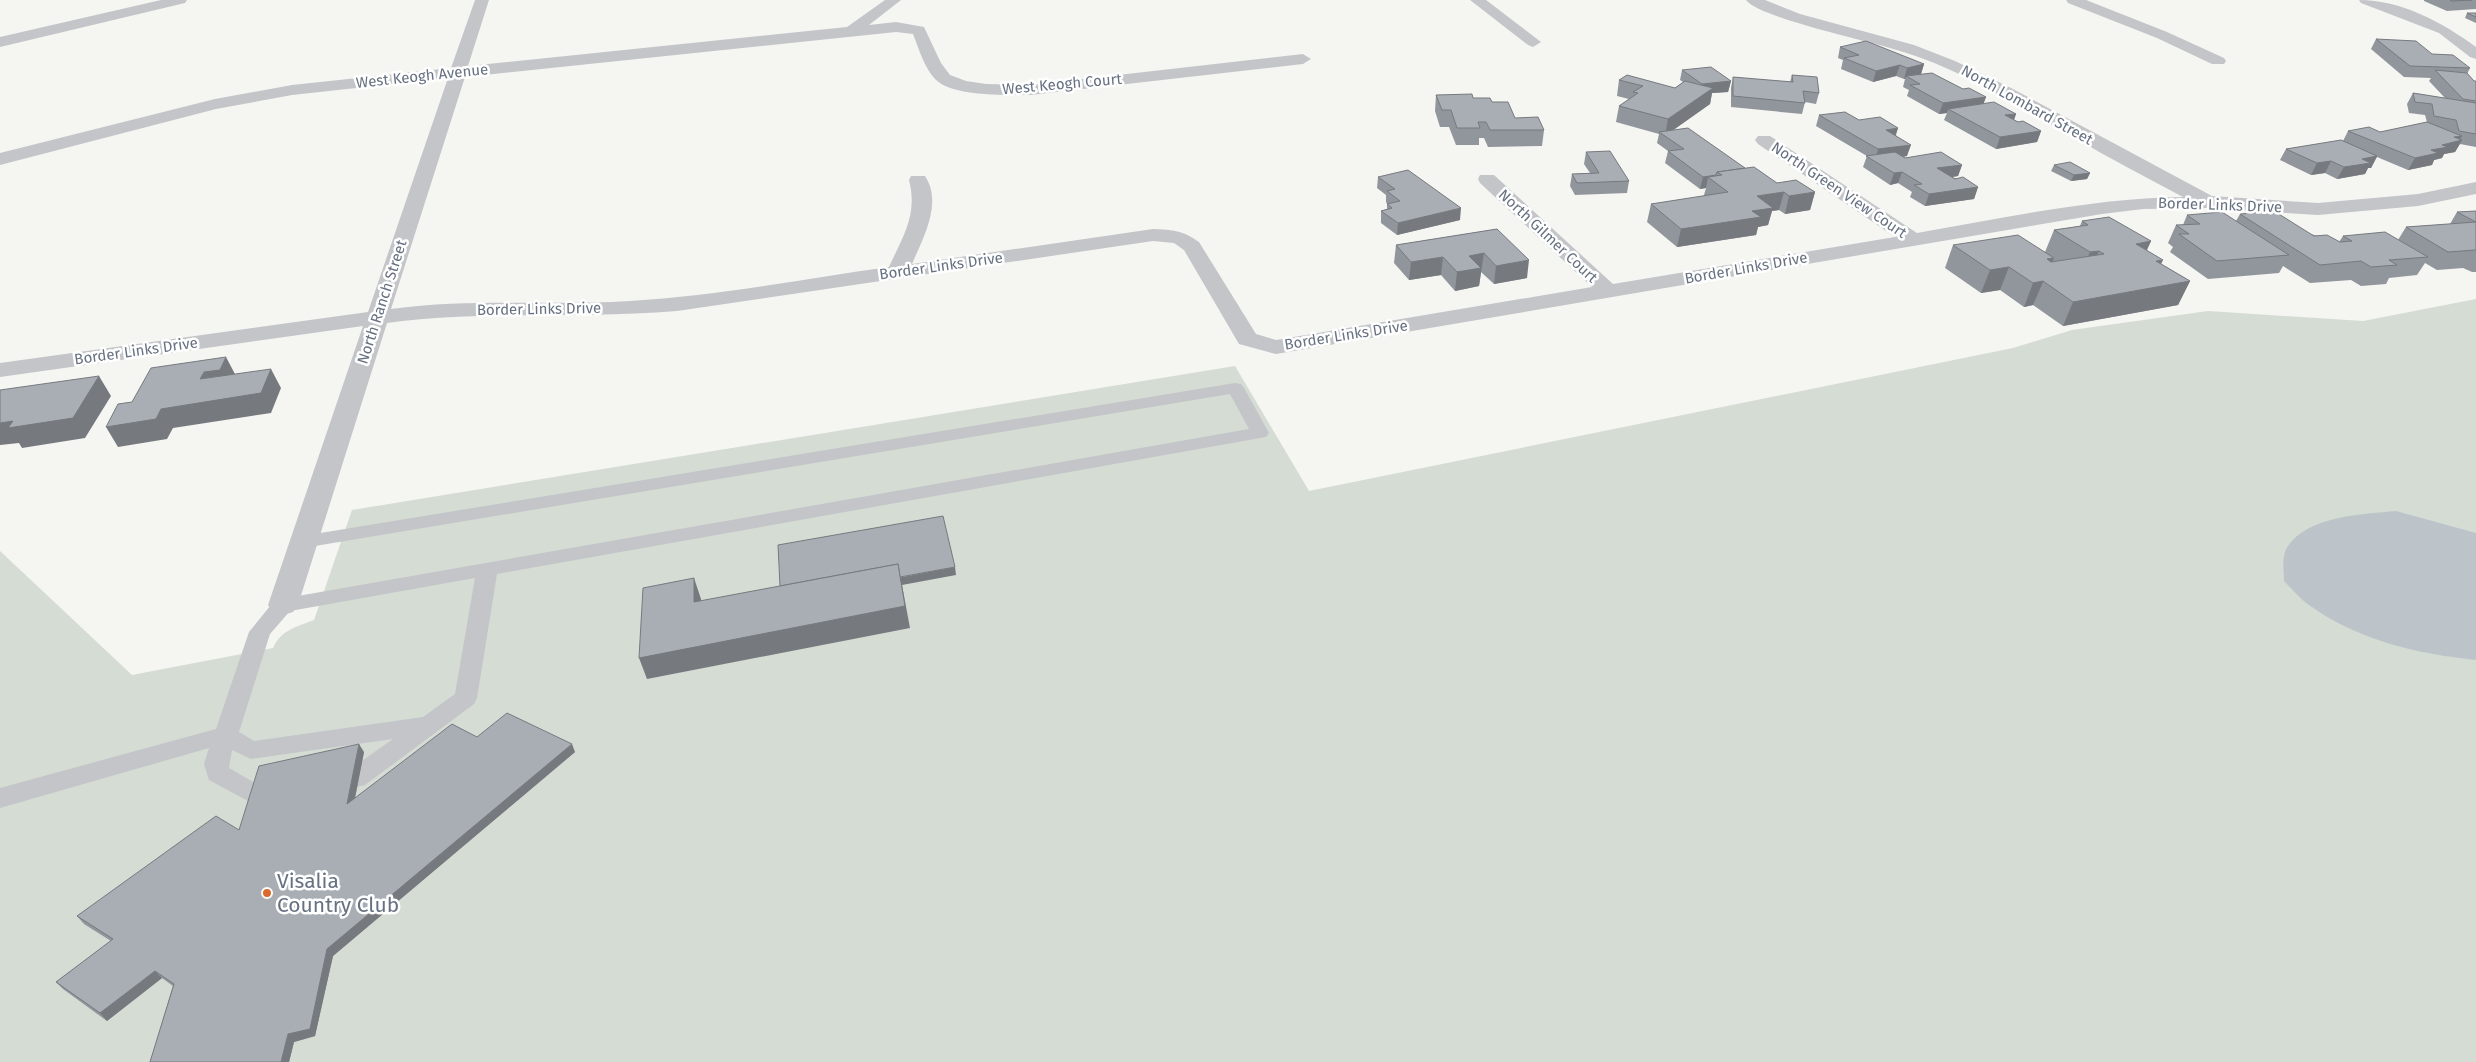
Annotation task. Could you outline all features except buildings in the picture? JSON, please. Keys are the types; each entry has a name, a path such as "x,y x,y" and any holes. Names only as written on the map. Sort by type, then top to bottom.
{"street":[{"path":"0,42 180,0"},
{"name":"North Ranch Street","path":"284,604 482,0"},
{"path":"850,31 894,0"},
{"path":"1477,0 1533,42"},
{"name":"North Lombard Street","path":"1753,0 1800,18 1915,50 1958,67 2207,202"},
{"path":"2073,0 2162,35 2218,61"},
{"path":"2366,0 2444,30 2476,54"},
{"name":"West Keogh Court","path":"850,31 896,27 919,30 934,64 943,78 966,85 997,90 1030,90 1303,59"},
{"name":"West Keogh Avenue","path":"0,159 215,104 292,90 850,31"},
{"name":"North Green View Court","path":"1764,140 1914,240"},
{"name":"North Gilmer Court","path":"1487,179 1609,292"},
{"path":"897,272 918,226 923,198 918,180"},
{"name":"Border Links Drive","path":"0,370 426,312 629,308 677,304 1153,235 1179,237 1192,246 1247,339 1276,347 2102,208 2143,203 2207,202 2318,209 2418,200 2476,188"}],"lane":[{"path":"303,542 1235,388 1260,433 487,570 284,604 260,632 216,764 218,773 261,798 356,778 432,724 466,698 487,570"},
{"path":"0,798 70,780 225,735 251,750 432,724"}],"shaded area":[{"name":"Visalia Country Club","path":"2476,299 2476,1062 0,1062 0,551 132,675 273,648 285,633 314,620 352,510 1235,366 1309,491 2013,348 2072,330 2208,311 2363,321"},
{"path":"2396,511 2476,533 2476,660 2410,649 2347,628 2309,605 2284,581 2284,554 2297,536 2309,528 2337,518"}],"place":[{"name":"Visalia Country Club","path":"267,893"}]}
